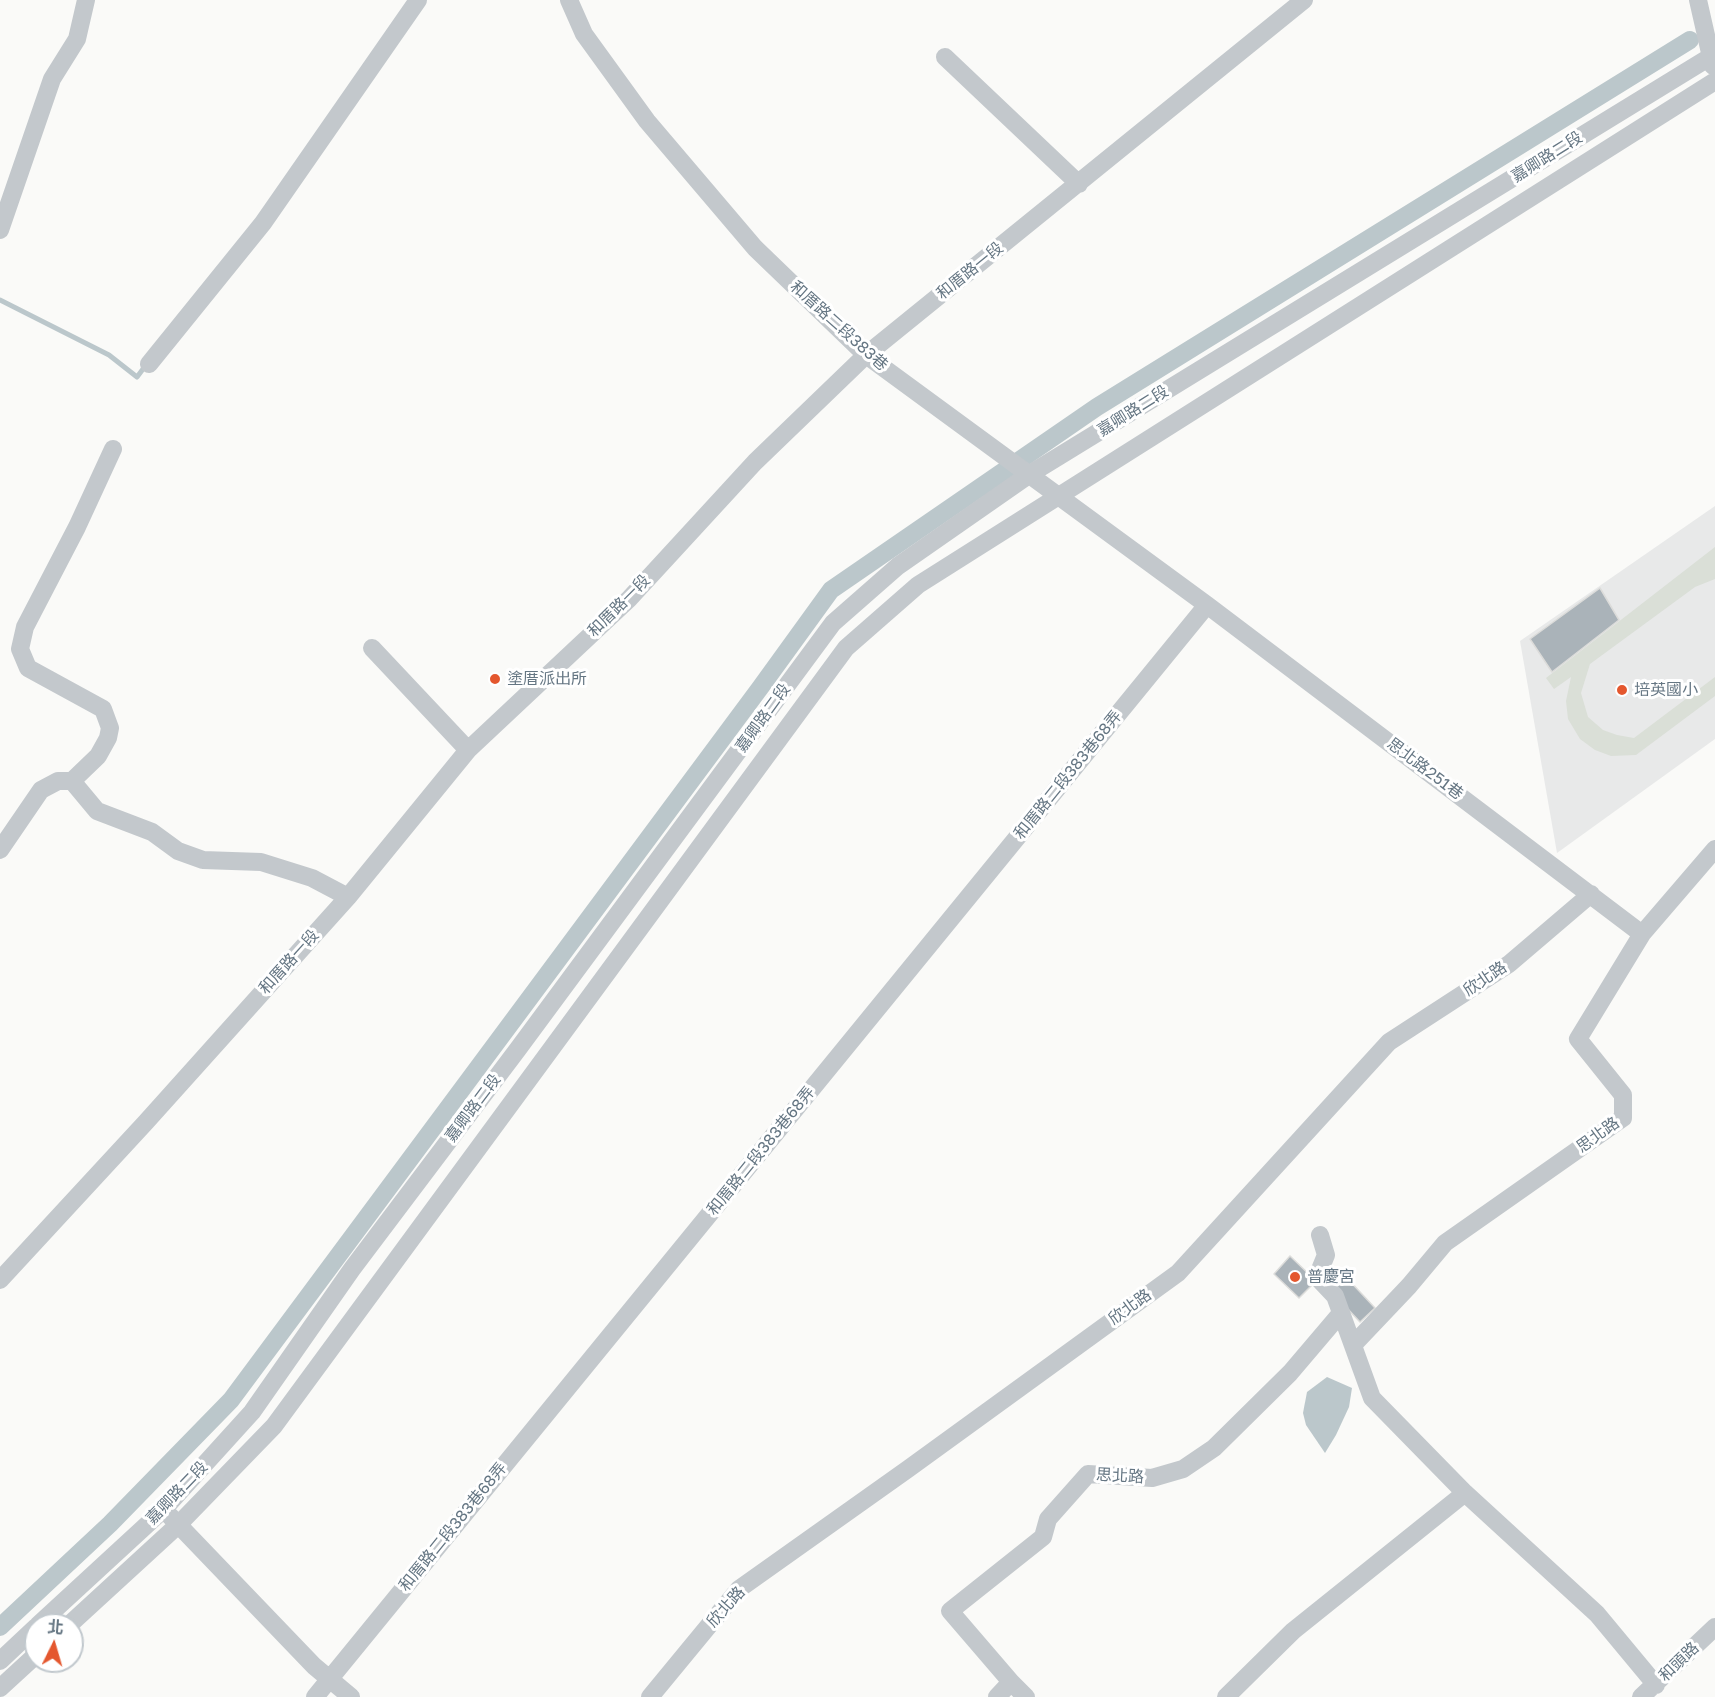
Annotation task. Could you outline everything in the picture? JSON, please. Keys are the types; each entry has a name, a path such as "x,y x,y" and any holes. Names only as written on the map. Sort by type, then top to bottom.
{"street":[{"path":"0,230 52,79 76,39 86,0"},
{"path":"149,364 263,223 418,0"},
{"name":"和厝路二段383巷","path":"569,0 584,34 646,121 755,248 866,355 1207,605"},
{"name":"和厝路一段","path":"0,1280 146,1122 348,897 468,750 629,599 754,462 866,355 1304,0"},
{"path":"1698,0 1713,55 1715,79"},
{"name":"嘉卿路二段","path":"51,1613 164,1509 252,1412 352,1269 833,623 898,566 1025,471 1713,55"},
{"path":"945,57 1079,184"},
{"name":"嘉卿路二段","path":"82,1613 178,1525 274,1426 846,648 918,585 1715,79"},
{"path":"0,850 41,790 58,781 72,781 98,756 108,738 110,729 103,709 28,668 20,649 25,627 77,527 113,449"},
{"name":"思北路251巷","path":"1207,605 1642,934"},
{"name":"和厝路二段383巷68弄","path":"315,1697 1207,605"},
{"path":"372,648 468,750"},
{"path":"72,781 97,811 152,832 178,851 203,860 261,862 312,878 348,897"},
{"name":"思北路","path":"1353,1345 1409,1286 1445,1243 1623,1118 1623,1095 1578,1039 1642,934 1715,849"},
{"name":"欣北路","path":"650,1697 739,1589 908,1470 1178,1273 1389,1042 1509,964 1591,894"},
{"path":"1320,1235 1326,1255 1317,1277 1335,1296 1372,1398 1465,1493 1597,1614 1656,1684"},
{"name":"思北路","path":"1011,1682 950,1611 1043,1537 1048,1519 1088,1474 1152,1478 1183,1469 1214,1448 1290,1373 1341,1313"},
{"path":"1226,1697 1293,1631 1465,1493"},
{"path":"164,1509 314,1666 351,1697"},
{"name":"和頭路","path":"1641,1697 1715,1627"},
{"name":"嘉卿路二段","path":"0,1660 24,1638"},
{"path":"0,1688 24,1666"},
{"path":"997,1697 1011,1682 1026,1697"}],"shaded area":[{"name":"培英國小","path":"1715,506 1715,739 1557,853 1520,641"},
{"path":"1715,547 1715,579 1695,587 1590,664 1581,693 1588,717 1603,730 1634,738 1715,677 1715,696 1636,755 1611,756 1595,750 1580,739 1568,719 1566,701 1571,677 1554,689 1546,678"},
{"path":"1327,1377 1352,1388 1349,1407 1325,1453 1306,1425 1303,1413 1307,1392"}],"building":[{"path":"1600,588 1619,620 1552,672 1530,639"},
{"name":"普慶宮","path":"1290,1256 1316,1281 1299,1298 1274,1274"},
{"path":"1335,1274 1339,1278 1335,1282 1331,1278"},
{"path":"1346,1277 1375,1308 1360,1322 1331,1291"}],"waterway":[{"path":"0,1627 110,1524 231,1400 831,590 1097,407 1690,40"},
{"path":"0,300 109,355 137,377 146,365"}],"place":[{"name":"塗厝派出所","path":"495,679"},
{"name":"培英國小","path":"1622,690"},
{"name":"普慶宮","path":"1295,1277"}]}
